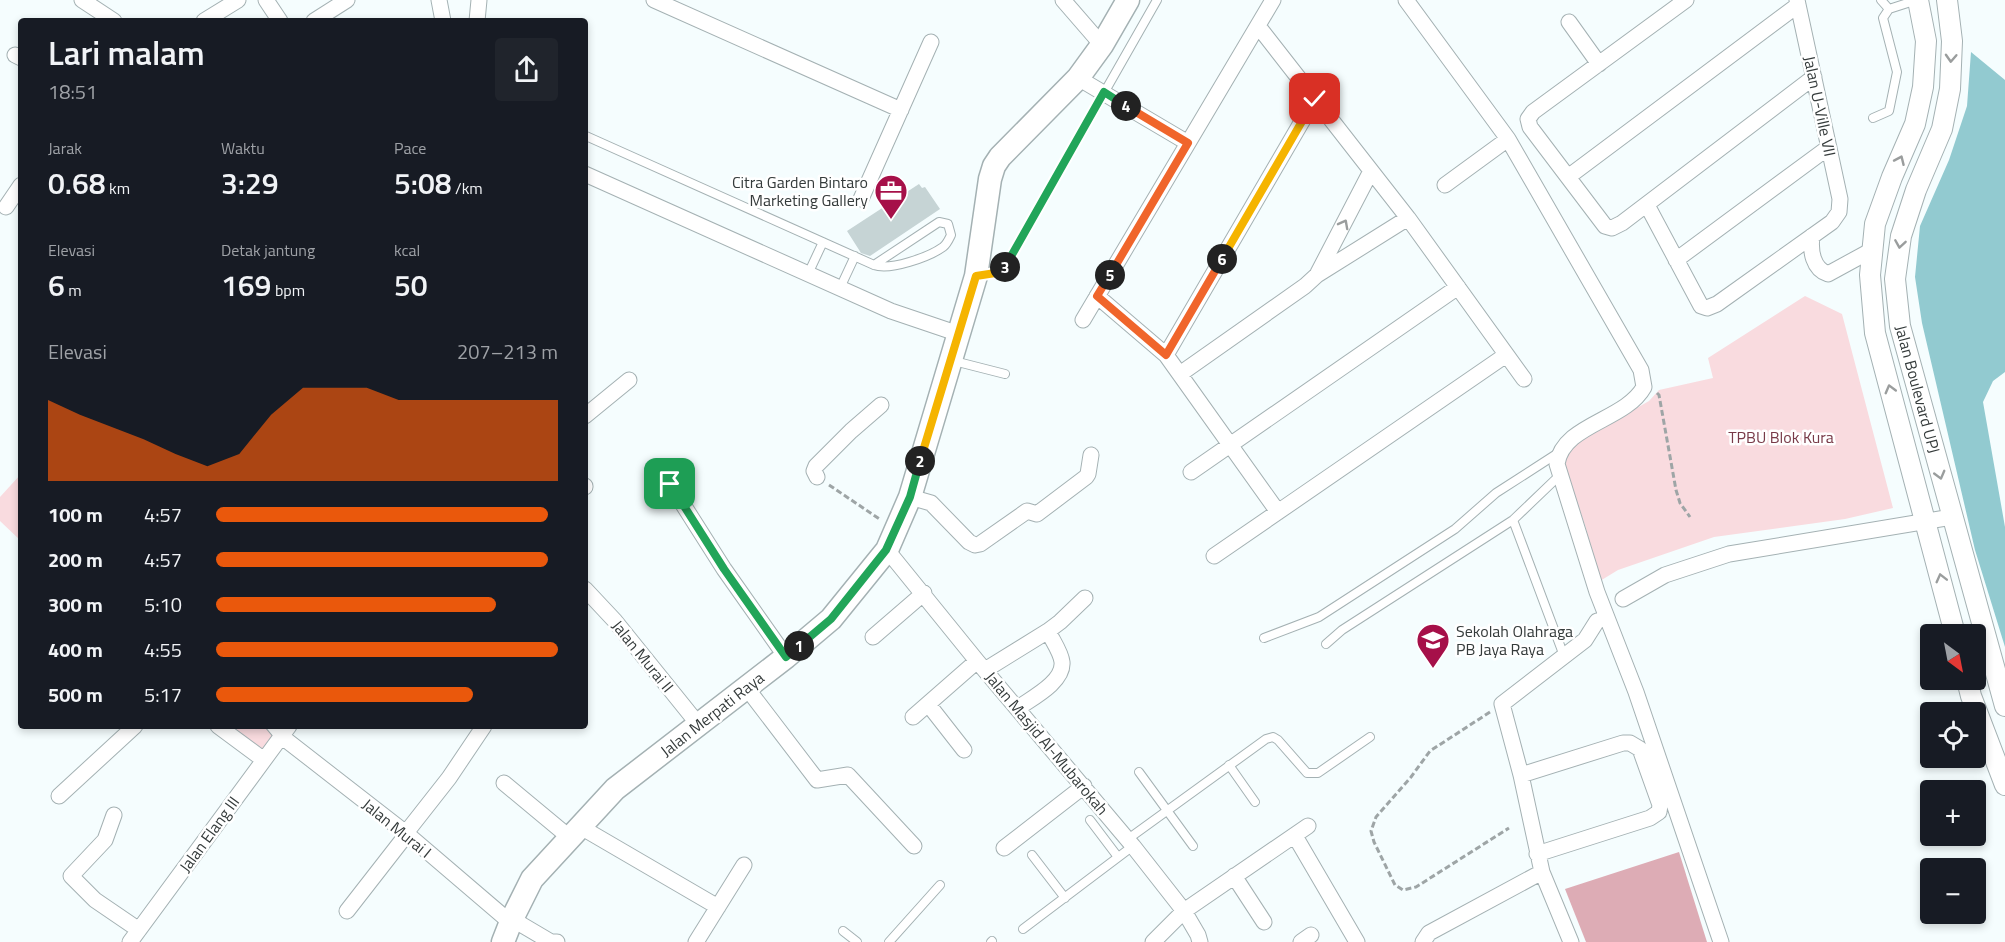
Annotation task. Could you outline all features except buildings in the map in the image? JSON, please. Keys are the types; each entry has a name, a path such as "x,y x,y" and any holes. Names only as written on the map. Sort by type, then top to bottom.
{"main road":[{"name":"Jalan Merpati Raya","path":"508,928 532,879 615,789 786,657 831,619 891,540 910,497 976,276 990,179 994,166 1000,157 1078,78 1102,45 1128,0"}],"street":[{"path":"82,0 109,18"},
{"path":"209,18 238,0"},
{"path":"266,0 278,18"},
{"path":"319,18 347,0"},
{"path":"439,0 442,18"},
{"path":"477,18 479,0"},
{"path":"654,0 901,111"},
{"path":"1063,0 1102,45"},
{"path":"1083,320 1273,0"},
{"path":"1406,0 1508,140 1641,369 1644,387 1639,396 1616,413 1575,435 1559,452 1557,464 1597,592 1636,692 1721,942"},
{"path":"1686,0 1533,112 1528,119 1530,127 1605,226 1612,228 1622,224 1814,77"},
{"name":"Jalan Boulevard UPJ","path":"1918,0 1926,41 1923,87 1915,124 1875,224 1870,276 1875,333 1952,624"},
{"name":"Jalan Boulevard UPJ","path":"1947,0 1952,40 1950,89 1942,129 1916,190 1901,236 1895,279 1900,326 2005,706"},
{"path":"1568,177 1798,3"},
{"name":"Jalan U-Ville VII","path":"1798,3 1840,199 1839,213 1832,222 1812,236"},
{"path":"1569,22 1599,64"},
{"path":"1258,26 1408,218 1524,379"},
{"path":"861,199 931,42"},
{"path":"1078,78 1188,143"},
{"path":"1166,355 1315,99"},
{"path":"1445,185 1508,140"},
{"path":"1676,260 1829,147"},
{"path":"1317,275 1371,171"},
{"path":"588,175 891,311 959,334"},
{"path":"6,207 18,189"},
{"path":"1647,205 1701,306 1707,308 1717,304 1812,236"},
{"path":"1180,374 1305,286 1317,275 1408,218"},
{"path":"1812,236 1810,250 1823,272 1828,274 1872,250"},
{"path":"1191,472 1458,287"},
{"path":"1097,296 1166,355 1278,512"},
{"path":"1215,556 1506,355"},
{"path":"588,414 629,380"},
{"path":"817,477 814,471 816,466 881,405"},
{"path":"910,497 931,503 969,542 980,544 1027,511 1037,514 1086,477 1091,455"},
{"path":"670,484 724,569 786,657"},
{"path":"1623,598 1665,575 1729,554 1927,523 1952,517"},
{"name":"Jalan Masjid Al-Mubarokah","path":"891,540 924,593 981,666 1084,786 1184,911 1198,934 1200,942"},
{"name":"Jalan Murai II","path":"588,592 615,621 698,724"},
{"path":"873,637 924,593"},
{"path":"913,717 981,666 1048,631 1085,598"},
{"path":"1567,940 1542,872 1521,775 1502,704 1585,640 1597,621"},
{"path":"1018,708 1053,682 1060,673 1062,661 1048,631"},
{"path":"746,687 817,780 848,775 914,846"},
{"path":"1970,690 2005,785"},
{"path":"928,704 964,750"},
{"path":"59,796 132,729"},
{"path":"222,729 264,760"},
{"path":"347,911 448,778 482,729"},
{"name":"Jalan Elang III","path":"135,936 264,760 280,731"},
{"name":"Jalan Murai I","path":"280,731 406,834 508,928 557,942"},
{"path":"1521,775 1623,743 1630,743 1640,749 1660,805 1659,812 1650,818 1538,855"},
{"path":"504,783 574,831 718,907"},
{"path":"1004,848 1084,786"},
{"path":"114,814 105,840 71,876 135,936"},
{"path":"1152,942 1184,911 1308,826"},
{"path":"1295,836 1357,942"},
{"path":"696,942 744,865"},
{"path":"1423,942 1429,933 1542,872"},
{"path":"1234,876 1264,922"}],"lane":[{"path":"976,276 1002,272 1157,0"},
{"path":"1881,0 1888,9"},
{"path":"1873,118 1889,111 1897,72 1883,18 1888,9 1918,0"},
{"path":"588,137 874,265 881,267 905,264 945,246 951,235 948,224 939,222 874,265"},
{"path":"808,274 823,242"},
{"path":"840,288 855,256"},
{"path":"951,361 1005,374"},
{"path":"1264,638 1319,617 1455,529 1496,493 1559,452"},
{"path":"1326,644 1342,630 1513,520 1560,475"},
{"path":"1513,520 1564,656"},
{"path":"1023,929 1118,857 1130,842 1167,810 1266,739 1273,737 1278,740 1307,773 1312,774 1370,737"},
{"path":"1229,765 1255,802"},
{"path":"1139,772 1193,846"},
{"path":"1090,820 1118,857"},
{"path":"1032,855 1065,898"},
{"path":"889,942 940,885"},
{"path":"843,930 857,942"}],"path":[{"path":"1644,387 1659,395 1676,490 1680,502 1690,517"},
{"path":"817,477 891,540"},
{"path":"1502,704 1430,751 1376,817 1371,831 1395,885 1403,890 1416,887 1509,828"}],"green space":[{"name":"TPBU Blok Kura","path":"1805,296 1842,314 1893,508 1845,519 1714,537 1618,570 1600,581 1585,525 1566,471 1565,457 1579,441 1649,401 1659,390 1713,378 1708,358"},
{"path":"18,477 18,538 0,521 0,497"},
{"path":"220,729 285,729 263,756"}],"shaded area":[{"path":"1679,852 1707,942 1586,942 1565,889"}],"water":[{"path":"1971,52 2005,80 2005,372 1993,381 1983,402 2005,527 2005,647 1975,550 1922,323 1915,277 1920,226 1949,160 1967,106"}],"place":[{"name":"Citra Garden Bintaro Marketing Gallery","path":"891,220"},
{"name":"Sekolah Olahraga PB Jaya Raya","path":"1433,669"}],"route":[{"path":"670,484 724,569 786,657 831,619 886,550 910,497 976,276 1002,272 1104,92 1188,143 1097,296 1166,355 1315,99"}]}
